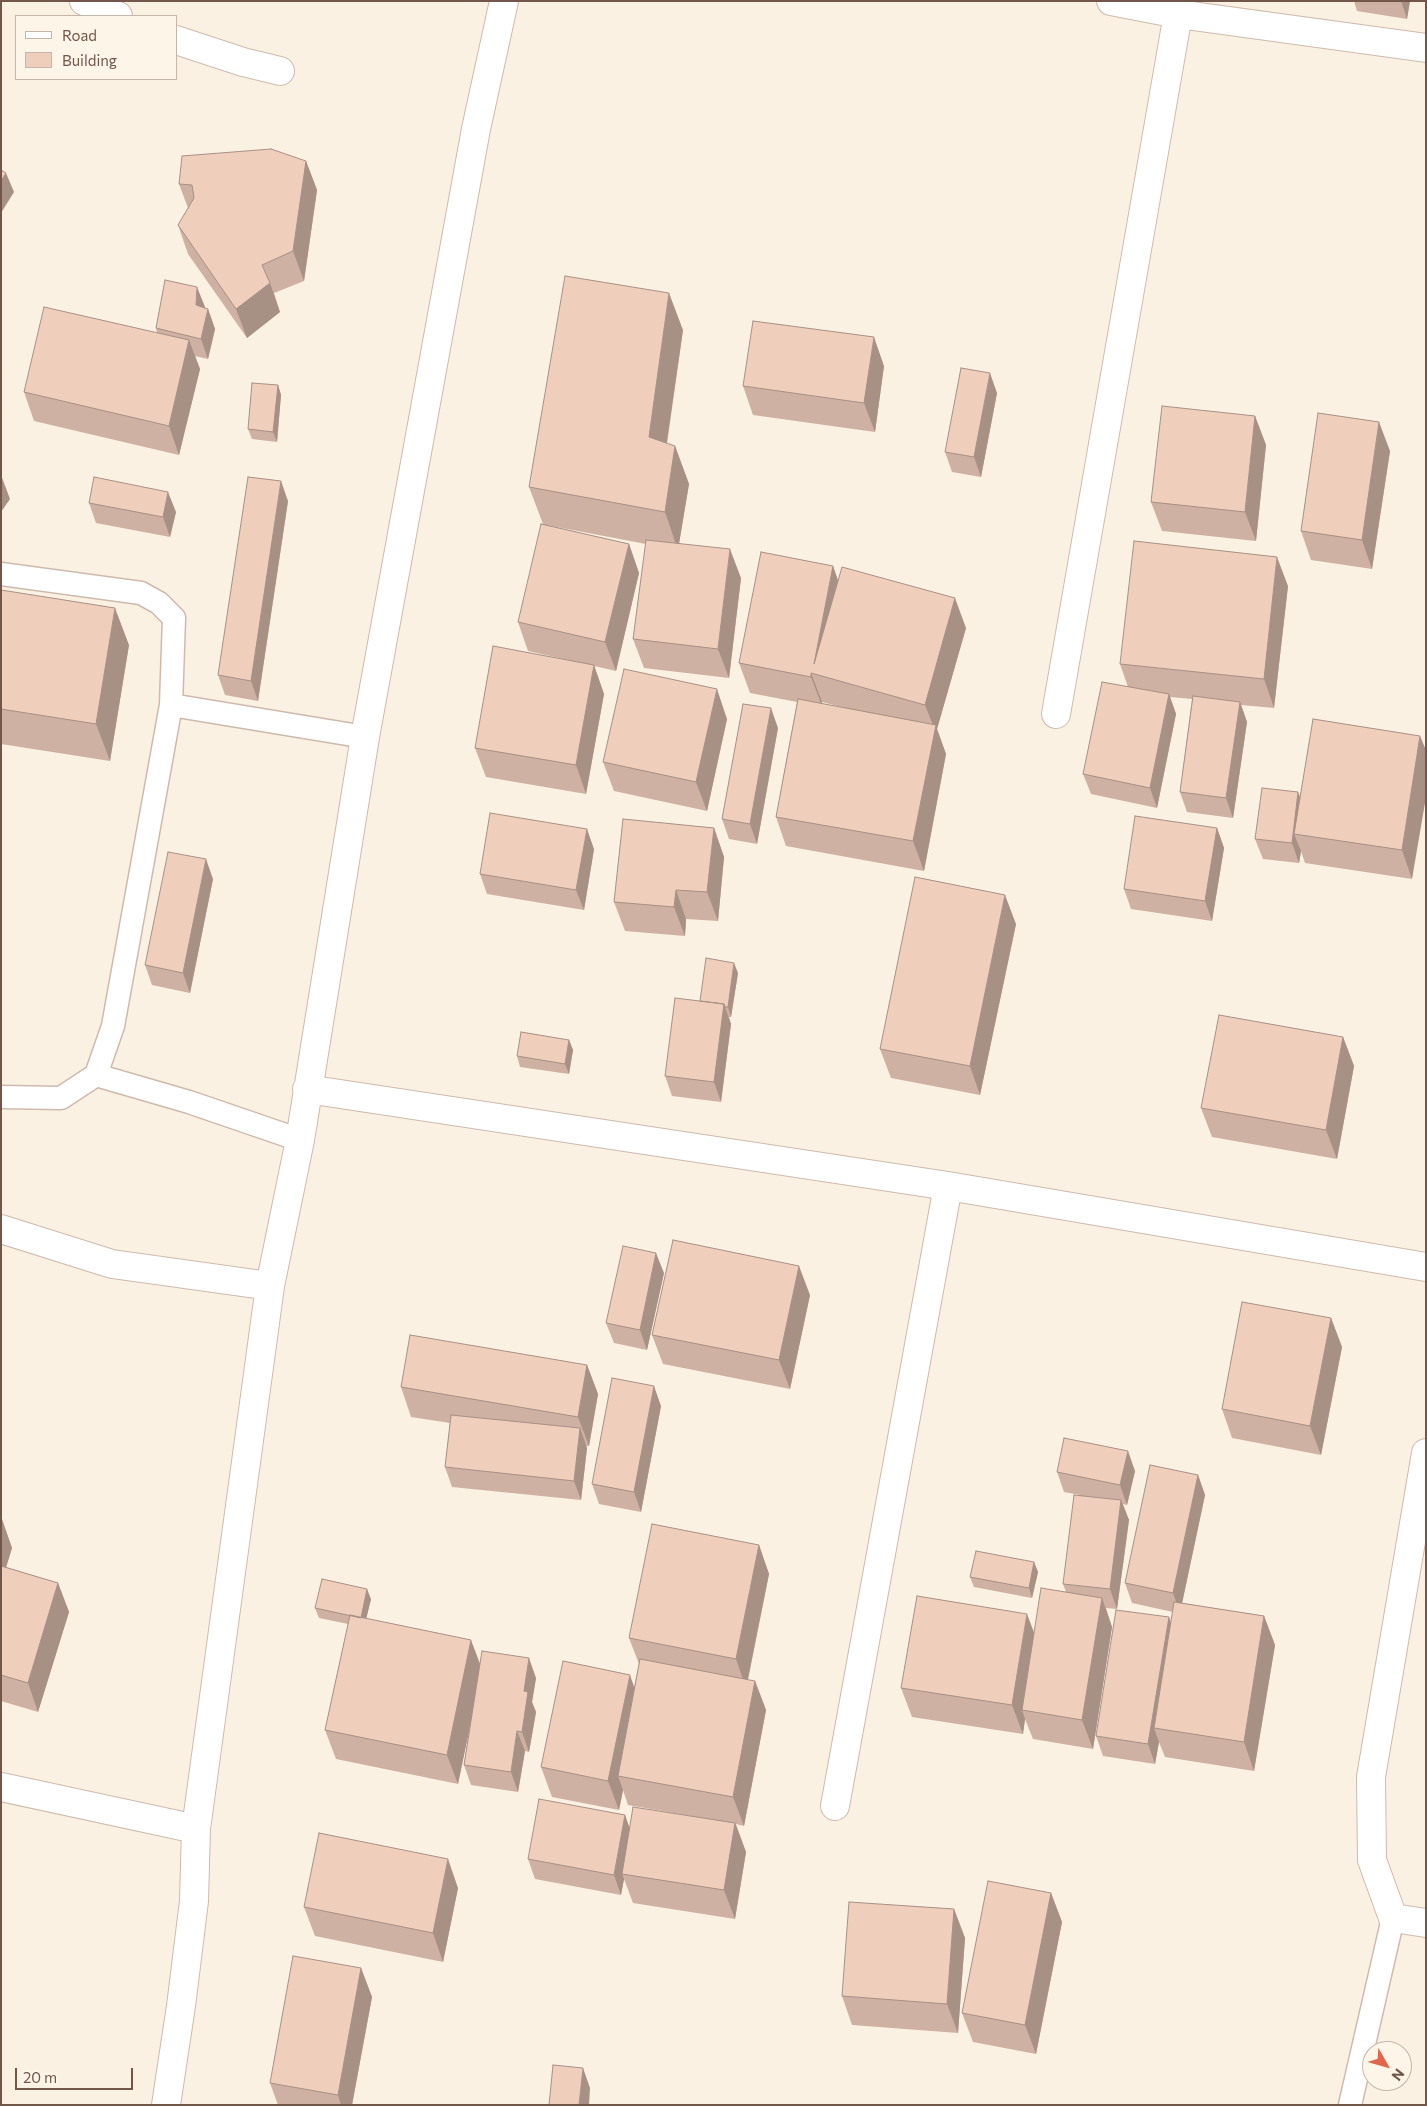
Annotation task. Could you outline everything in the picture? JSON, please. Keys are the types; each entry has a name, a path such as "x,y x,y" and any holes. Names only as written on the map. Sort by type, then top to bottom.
{"street":[{"path":"84,1 116,15"},
{"path":"166,2105 194,1901 196,1829 270,1286 300,1140 365,737 476,129 504,1"},
{"path":"1111,1 1178,14 1426,48"},
{"path":"1056,714 1178,14"},
{"path":"178,41 243,62 280,71"},
{"path":"307,1089 948,1186 1426,1267"},
{"path":"836,1806 948,1186"},
{"path":"1,1229 112,1264 270,1286"},
{"path":"1426,1453 1371,1777 1372,1860 1393,1918 1426,1922"},
{"path":"1,1787 196,1829"}],"lane":[{"path":"1,574 141,593 159,603 174,618 172,705 113,1026 96,1075 61,1098 1,1097"},
{"path":"172,705 365,737"},
{"path":"96,1075 189,1102 300,1140"},
{"path":"1350,2105 1393,1918"}],"building":[{"path":"271,149 306,161 293,251 262,265 270,283 236,309 178,225 194,198 192,185 179,184 182,156"},
{"path":"1,170 6,173 1,181"},
{"path":"565,276 669,293 649,437 675,446 665,512 529,487"},
{"path":"165,280 197,287 196,305 208,309 201,339 156,328"},
{"path":"44,307 189,340 169,426 24,392"},
{"path":"753,321 874,337 864,403 743,386"},
{"path":"961,368 990,373 974,457 945,452"},
{"path":"252,383 278,385 273,432 248,429"},
{"path":"1162,406 1255,416 1245,512 1151,502"},
{"path":"1318,413 1379,422 1362,540 1301,531"},
{"path":"94,477 168,492 163,517 89,503"},
{"path":"248,477 281,481 251,681 218,675"},
{"path":"541,524 629,544 605,642 518,622"},
{"path":"646,540 730,549 718,649 633,639"},
{"path":"1134,541 1277,557 1264,679 1120,664"},
{"path":"761,552 833,566 814,664 842,567 955,598 925,705 811,673 811,677 739,663"},
{"path":"1,590 115,608 96,724 1,709"},
{"path":"493,646 594,665 576,765 475,748"},
{"path":"624,669 717,689 696,782 603,762"},
{"path":"1102,682 1169,694 1150,788 1083,774"},
{"path":"1193,696 1240,702 1226,798 1180,792"},
{"path":"798,699 936,725 913,841 776,817"},
{"path":"743,704 771,708 750,824 722,819"},
{"path":"1313,719 1420,736 1402,850 1294,834"},
{"path":"1262,788 1298,792 1292,843 1255,839"},
{"path":"490,813 587,829 576,890 480,874"},
{"path":"1135,816 1217,828 1205,901 1124,889"},
{"path":"623,819 714,828 707,892 676,890 674,907 614,902"},
{"path":"168,852 206,859 183,973 145,965"},
{"path":"915,877 1005,895 970,1066 880,1049"},
{"path":"706,958 734,963 728,1007 725,1007 724,1004 700,1001"},
{"path":"675,998 724,1004 714,1082 665,1076"},
{"path":"1219,1015 1343,1037 1326,1130 1201,1108"},
{"path":"521,1032 569,1040 565,1064 517,1056"},
{"path":"673,1240 799,1266 779,1360 652,1335"},
{"path":"623,1246 656,1253 640,1330 606,1323"},
{"path":"1242,1302 1331,1318 1310,1426 1222,1409"},
{"path":"410,1335 587,1365 578,1417 401,1387"},
{"path":"612,1378 654,1386 634,1492 592,1484"},
{"path":"451,1415 580,1428 574,1481 445,1467"},
{"path":"1064,1438 1128,1451 1120,1485 1057,1472"},
{"path":"1150,1465 1198,1475 1173,1593 1125,1583"},
{"path":"1074,1495 1121,1500 1110,1589 1063,1584"},
{"path":"652,1524 759,1545 736,1659 629,1638"},
{"path":"976,1551 1034,1562 1029,1588 970,1577"},
{"path":"1,1566 58,1583 28,1683 1,1675"},
{"path":"322,1579 367,1589 361,1618 315,1608"},
{"path":"1041,1588 1102,1598 1082,1720 1022,1710"},
{"path":"917,1596 1027,1614 1012,1705 901,1688"},
{"path":"1174,1602 1264,1616 1244,1742 1154,1728"},
{"path":"1116,1610 1169,1617 1148,1744 1096,1736"},
{"path":"350,1615 471,1640 447,1755 325,1730"},
{"path":"482,1651 529,1658 524,1691 528,1692 522,1732 517,1731 511,1772 464,1765"},
{"path":"640,1659 755,1681 733,1797 618,1776"},
{"path":"563,1661 630,1675 608,1781 541,1767"},
{"path":"539,1799 625,1815 614,1875 528,1859"},
{"path":"633,1807 735,1823 724,1890 622,1874"},
{"path":"319,1833 448,1859 433,1933 304,1907"},
{"path":"988,1881 1051,1893 1025,2025 962,2013"},
{"path":"849,1902 954,1909 947,2004 842,1996"},
{"path":"293,1956 361,1968 338,2095 270,2083"},
{"path":"553,2065 583,2068 579,2105 549,2105"}]}
